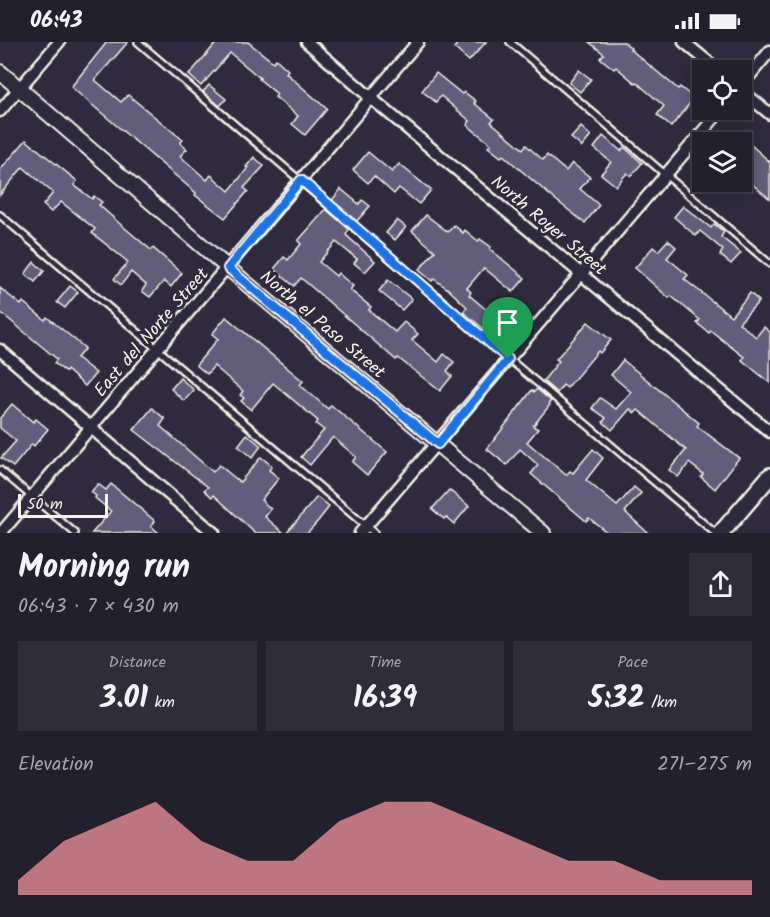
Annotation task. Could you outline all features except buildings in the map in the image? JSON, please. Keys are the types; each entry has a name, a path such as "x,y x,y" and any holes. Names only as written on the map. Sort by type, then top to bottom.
{"main road":[{"path":"721,533 770,476"}],"street":[{"path":"0,111 59,42"},
{"name":"North Royer Street","path":"307,42 370,98 770,432"},
{"name":"East del Norte Street","path":"1,533 418,42"},
{"path":"684,42 706,60"},
{"path":"752,74 770,51"},
{"name":"North el Paso Street","path":"0,72 228,268 543,533"},
{"path":"752,98 770,114"},
{"path":"366,531 508,359 712,120"},
{"path":"0,350 214,533"}],"lane":[{"path":"138,42 715,533"},
{"path":"510,42 770,264"},
{"path":"0,215 366,531"},
{"path":"0,470 75,533"}],"route":[{"path":"301,180 508,359 438,444 228,268 301,180"}]}
